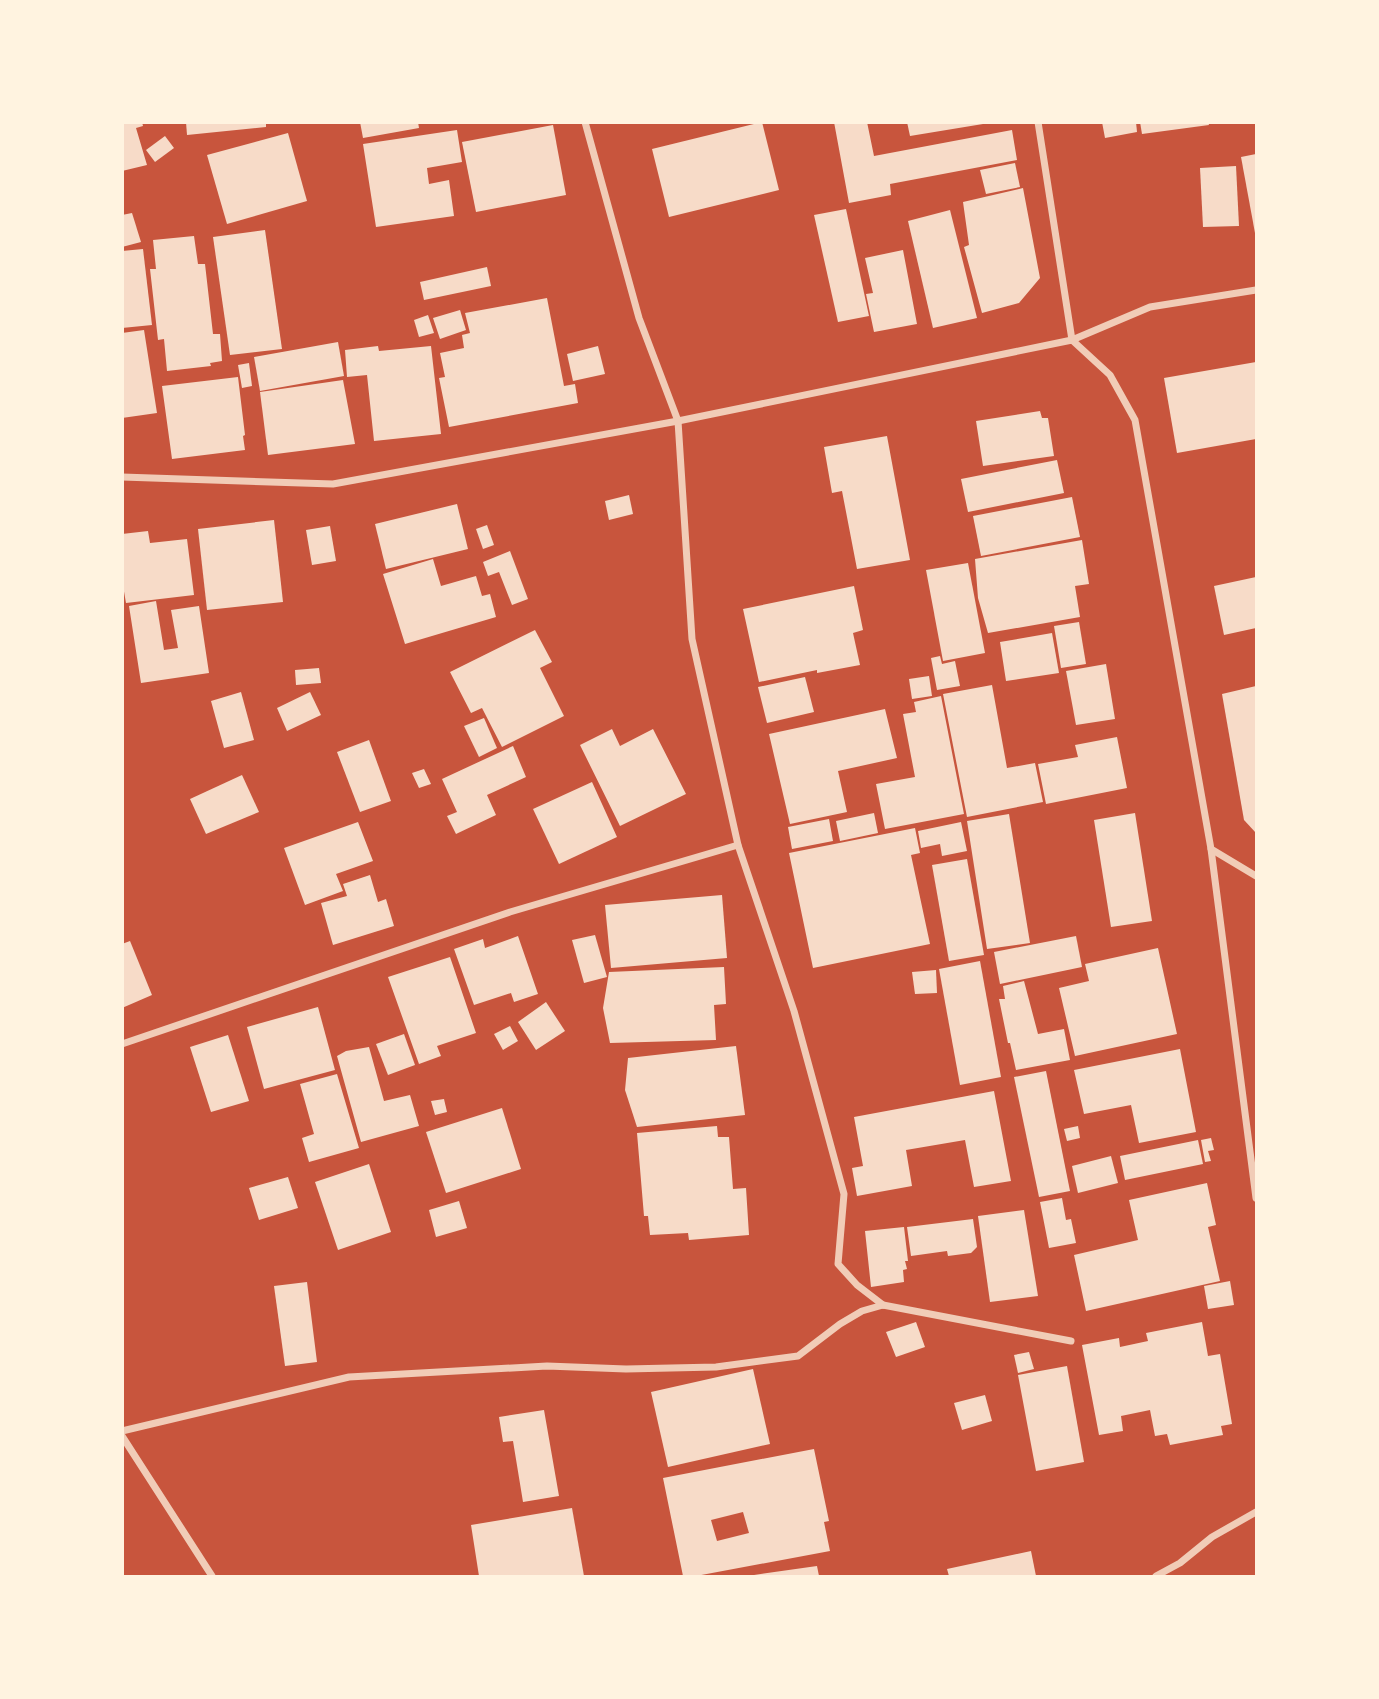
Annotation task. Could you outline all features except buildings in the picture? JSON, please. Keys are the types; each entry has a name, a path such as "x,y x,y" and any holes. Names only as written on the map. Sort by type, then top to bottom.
{"street":[{"path":"585,122 639,318 678,421 692,639 738,845 794,1011 844,1195 838,1264 856,1285 883,1305 1072,1341"},
{"path":"1038,122 1072,340 1110,375 1135,420 1211,849 1256,1198"},
{"path":"122,478 333,484 678,421 1072,340 1150,307 1256,290"},
{"path":"122,1044 510,912 738,845"},
{"path":"1211,849 1256,876"},
{"path":"122,1431 349,1377 547,1366 626,1369 716,1367 798,1356 840,1324 862,1311 883,1305"},
{"path":"122,1436 212,1577"},
{"path":"1156,1577 1180,1563 1212,1537 1256,1512"}]}
